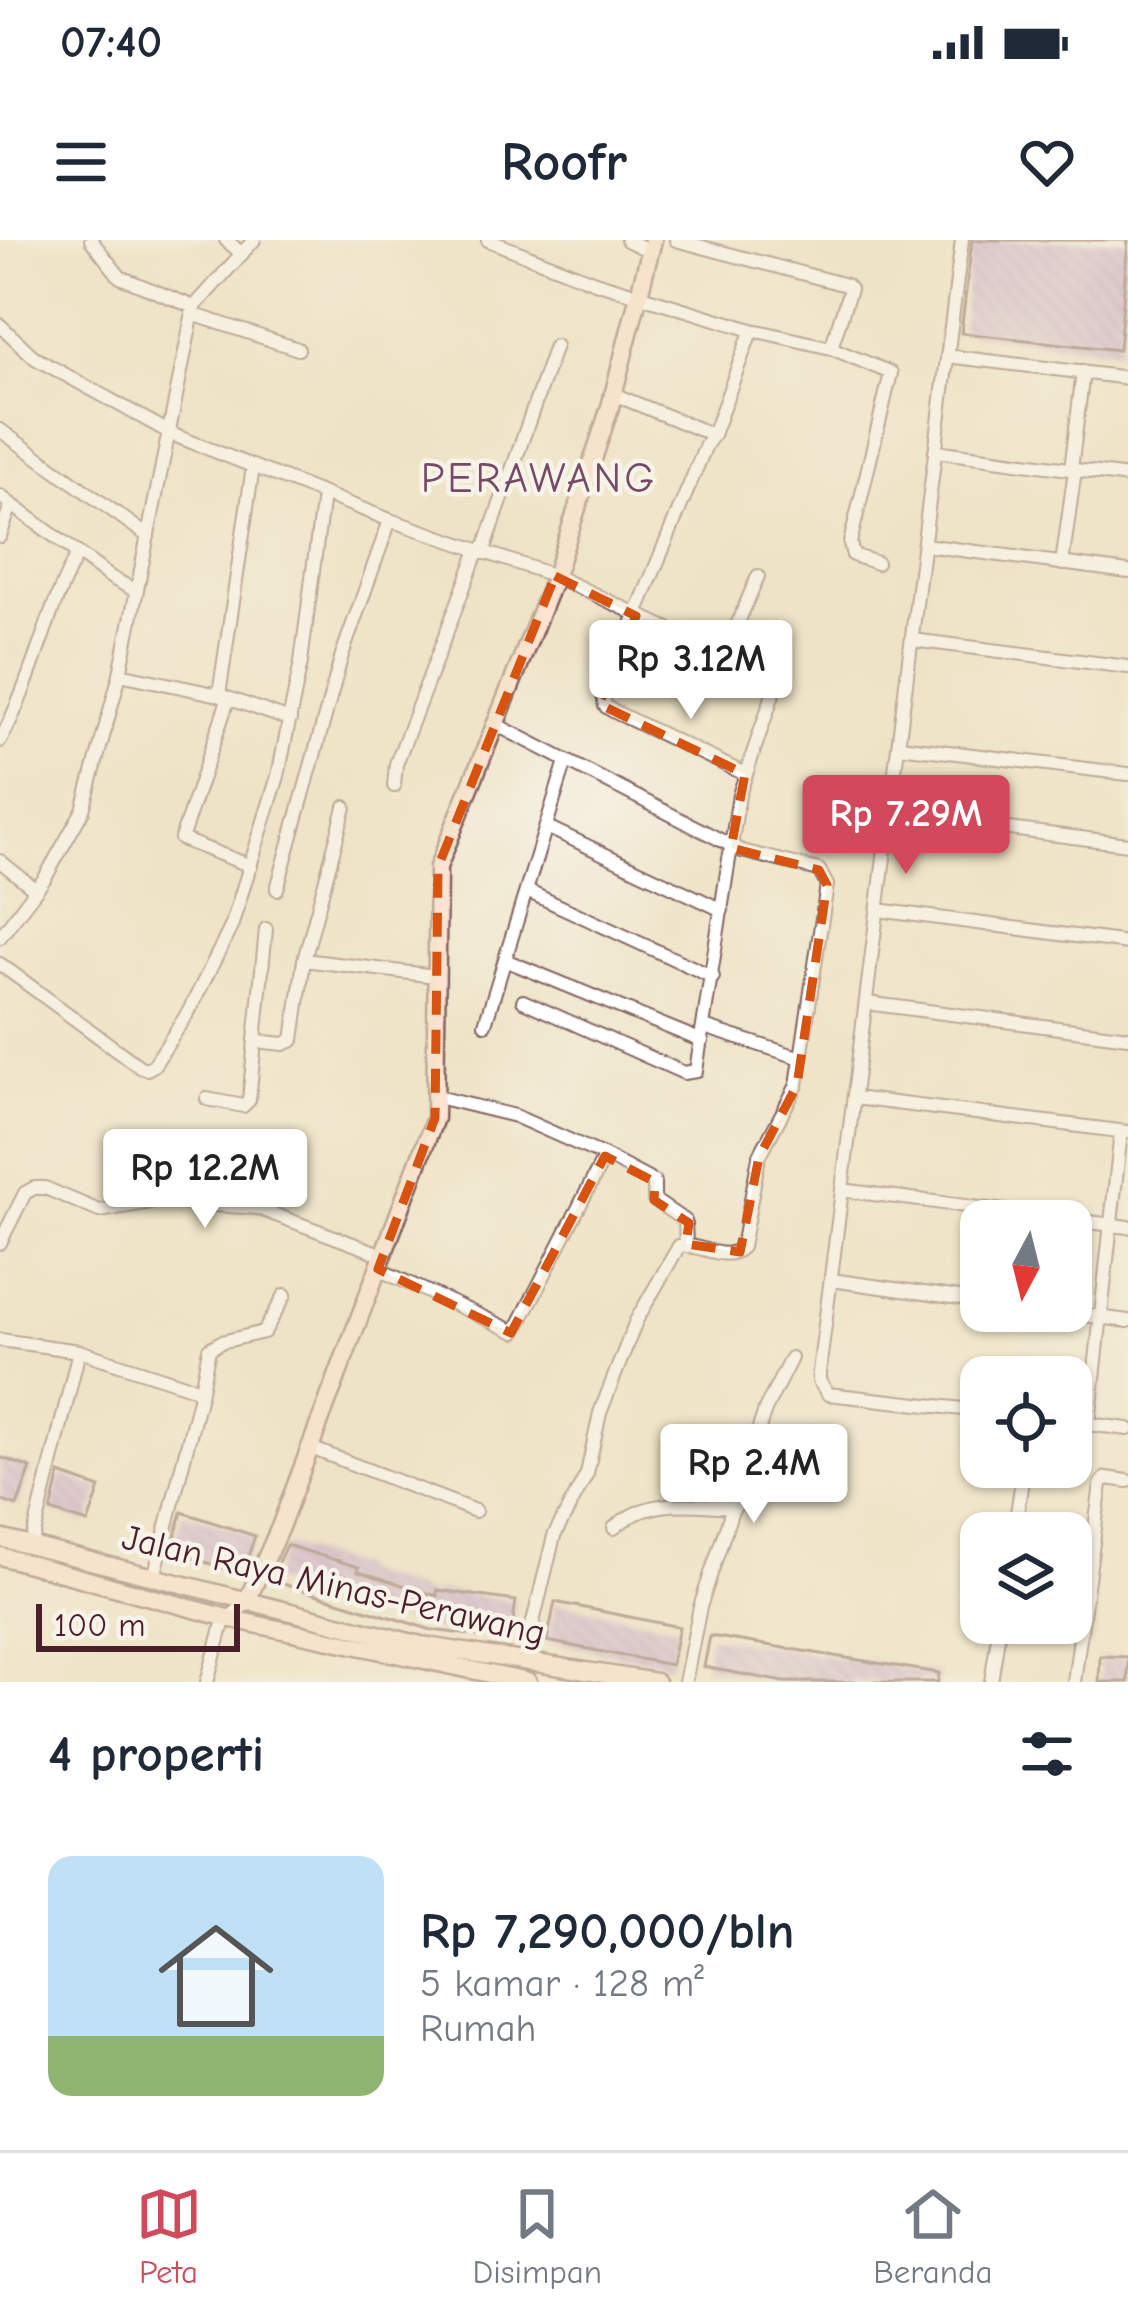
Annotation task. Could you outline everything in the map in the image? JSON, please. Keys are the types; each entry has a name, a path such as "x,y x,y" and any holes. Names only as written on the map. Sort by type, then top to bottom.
{"street":[{"path":"91,240 121,277 193,311 298,349"},
{"path":"226,240 242,254"},
{"path":"0,938 36,890 83,810 120,674 193,311 254,240"},
{"path":"488,240 636,295 831,348 891,373 850,543 853,555 877,563"},
{"path":"207,1682 219,1635 246,1603 280,1527 435,1118 438,866 555,576 613,394 651,245 627,240"},
{"path":"676,240 846,285 850,292 831,348"},
{"path":"960,1408 825,1392 819,1372 962,240"},
{"path":"0,325 35,358 170,432 322,495 555,576 724,655 773,684 745,774 731,844 697,1070 690,1075 523,1001"},
{"path":"745,774 605,706 604,694 755,331"},
{"path":"394,786 396,764 481,551 555,346"},
{"path":"947,356 1128,378"},
{"path":"1062,565 1083,372"},
{"path":"613,394 713,436"},
{"path":"0,430 148,536"},
{"path":"935,451 1128,477"},
{"path":"251,866 181,838 224,697 253,467"},
{"path":"0,964 140,1067 150,1069 189,1011 231,927 251,866 290,720 322,495"},
{"path":"0,536 6,501 136,591"},
{"path":"278,889 342,655 390,520"},
{"path":"924,544 1128,572"},
{"path":"0,742 20,704 61,585 78,553"},
{"path":"724,655 758,576"},
{"path":"912,640 1128,667"},
{"path":"120,674 224,697 290,720"},
{"path":"495,724 742,850 819,870 826,877 797,1085 759,1157 740,1252 726,1255 686,1244"},
{"path":"899,746 1128,774"},
{"path":"485,1024 566,761"},
{"path":"255,1041 284,1044 293,1040 304,961 344,807"},
{"path":"890,814 1128,844"},
{"path":"547,827 722,910"},
{"path":"0,861 36,890"},
{"path":"527,891 712,977"},
{"path":"878,910 1128,943"},
{"path":"207,1099 239,1107 247,1103 266,929"},
{"path":"506,960 703,1034 801,1058"},
{"path":"304,961 435,976"},
{"path":"866,1004 1128,1037"},
{"path":"437,1097 515,1116 654,1182 654,1200 685,1221 686,1244"},
{"path":"854,1099 1125,1132 1092,1397"},
{"path":"0,1243 25,1193 34,1188 99,1211 157,1201 257,1208 380,1262 515,1332 605,1156"},
{"path":"842,1190 1128,1227"},
{"path":"525,1673 554,1536 587,1474 600,1413 627,1341 672,1254 686,1244"},
{"path":"831,1280 960,1298"},
{"path":"154,1577 209,1349 264,1332 285,1295"},
{"path":"1092,1316 1128,1321"},
{"path":"0,1340 79,1351 194,1388 200,1395"},
{"path":"31,1547 79,1351"},
{"path":"686,1682 700,1607 766,1410 791,1358"},
{"path":"1092,1424 1128,1429"},
{"path":"308,1447 476,1511"},
{"path":"1074,1682 1102,1484 1106,1478 1128,1481"},
{"path":"614,1528 651,1505 735,1507"},
{"name":"Jalan Raya Minas-Perawang","path":"0,1538 525,1673 656,1682"},
{"name":"Jalan Raya Minas-Perawang","path":"0,1556 231,1619 504,1680 525,1673"},
{"path":"991,1682 997,1644"}],"highlighted area":[{"path":"555,576 636,616 599,704 745,774 731,848 819,870 827,885 797,1085 759,1157 740,1252 686,1244 689,1223 654,1200 655,1182 605,1156 511,1333 378,1269 435,1118 438,867"}],"building":[{"path":"972,240 1128,240 1119,350 961,333"},
{"path":"0,1457 31,1468 17,1506 0,1500"},
{"path":"60,1474 100,1488 88,1523 51,1511"},
{"path":"182,1512 255,1536 242,1574 171,1551"},
{"path":"286,1545 437,1596 437,1590 516,1601 510,1640 432,1630 270,1580"},
{"path":"555,1602 679,1627 671,1665 547,1641"},
{"path":"710,1636 939,1673 938,1682 784,1682 704,1667"},
{"path":"1100,1656 1128,1657 1128,1682 1099,1682"}],"district":[{"name":"PERAWANG","path":"539,477"}]}
